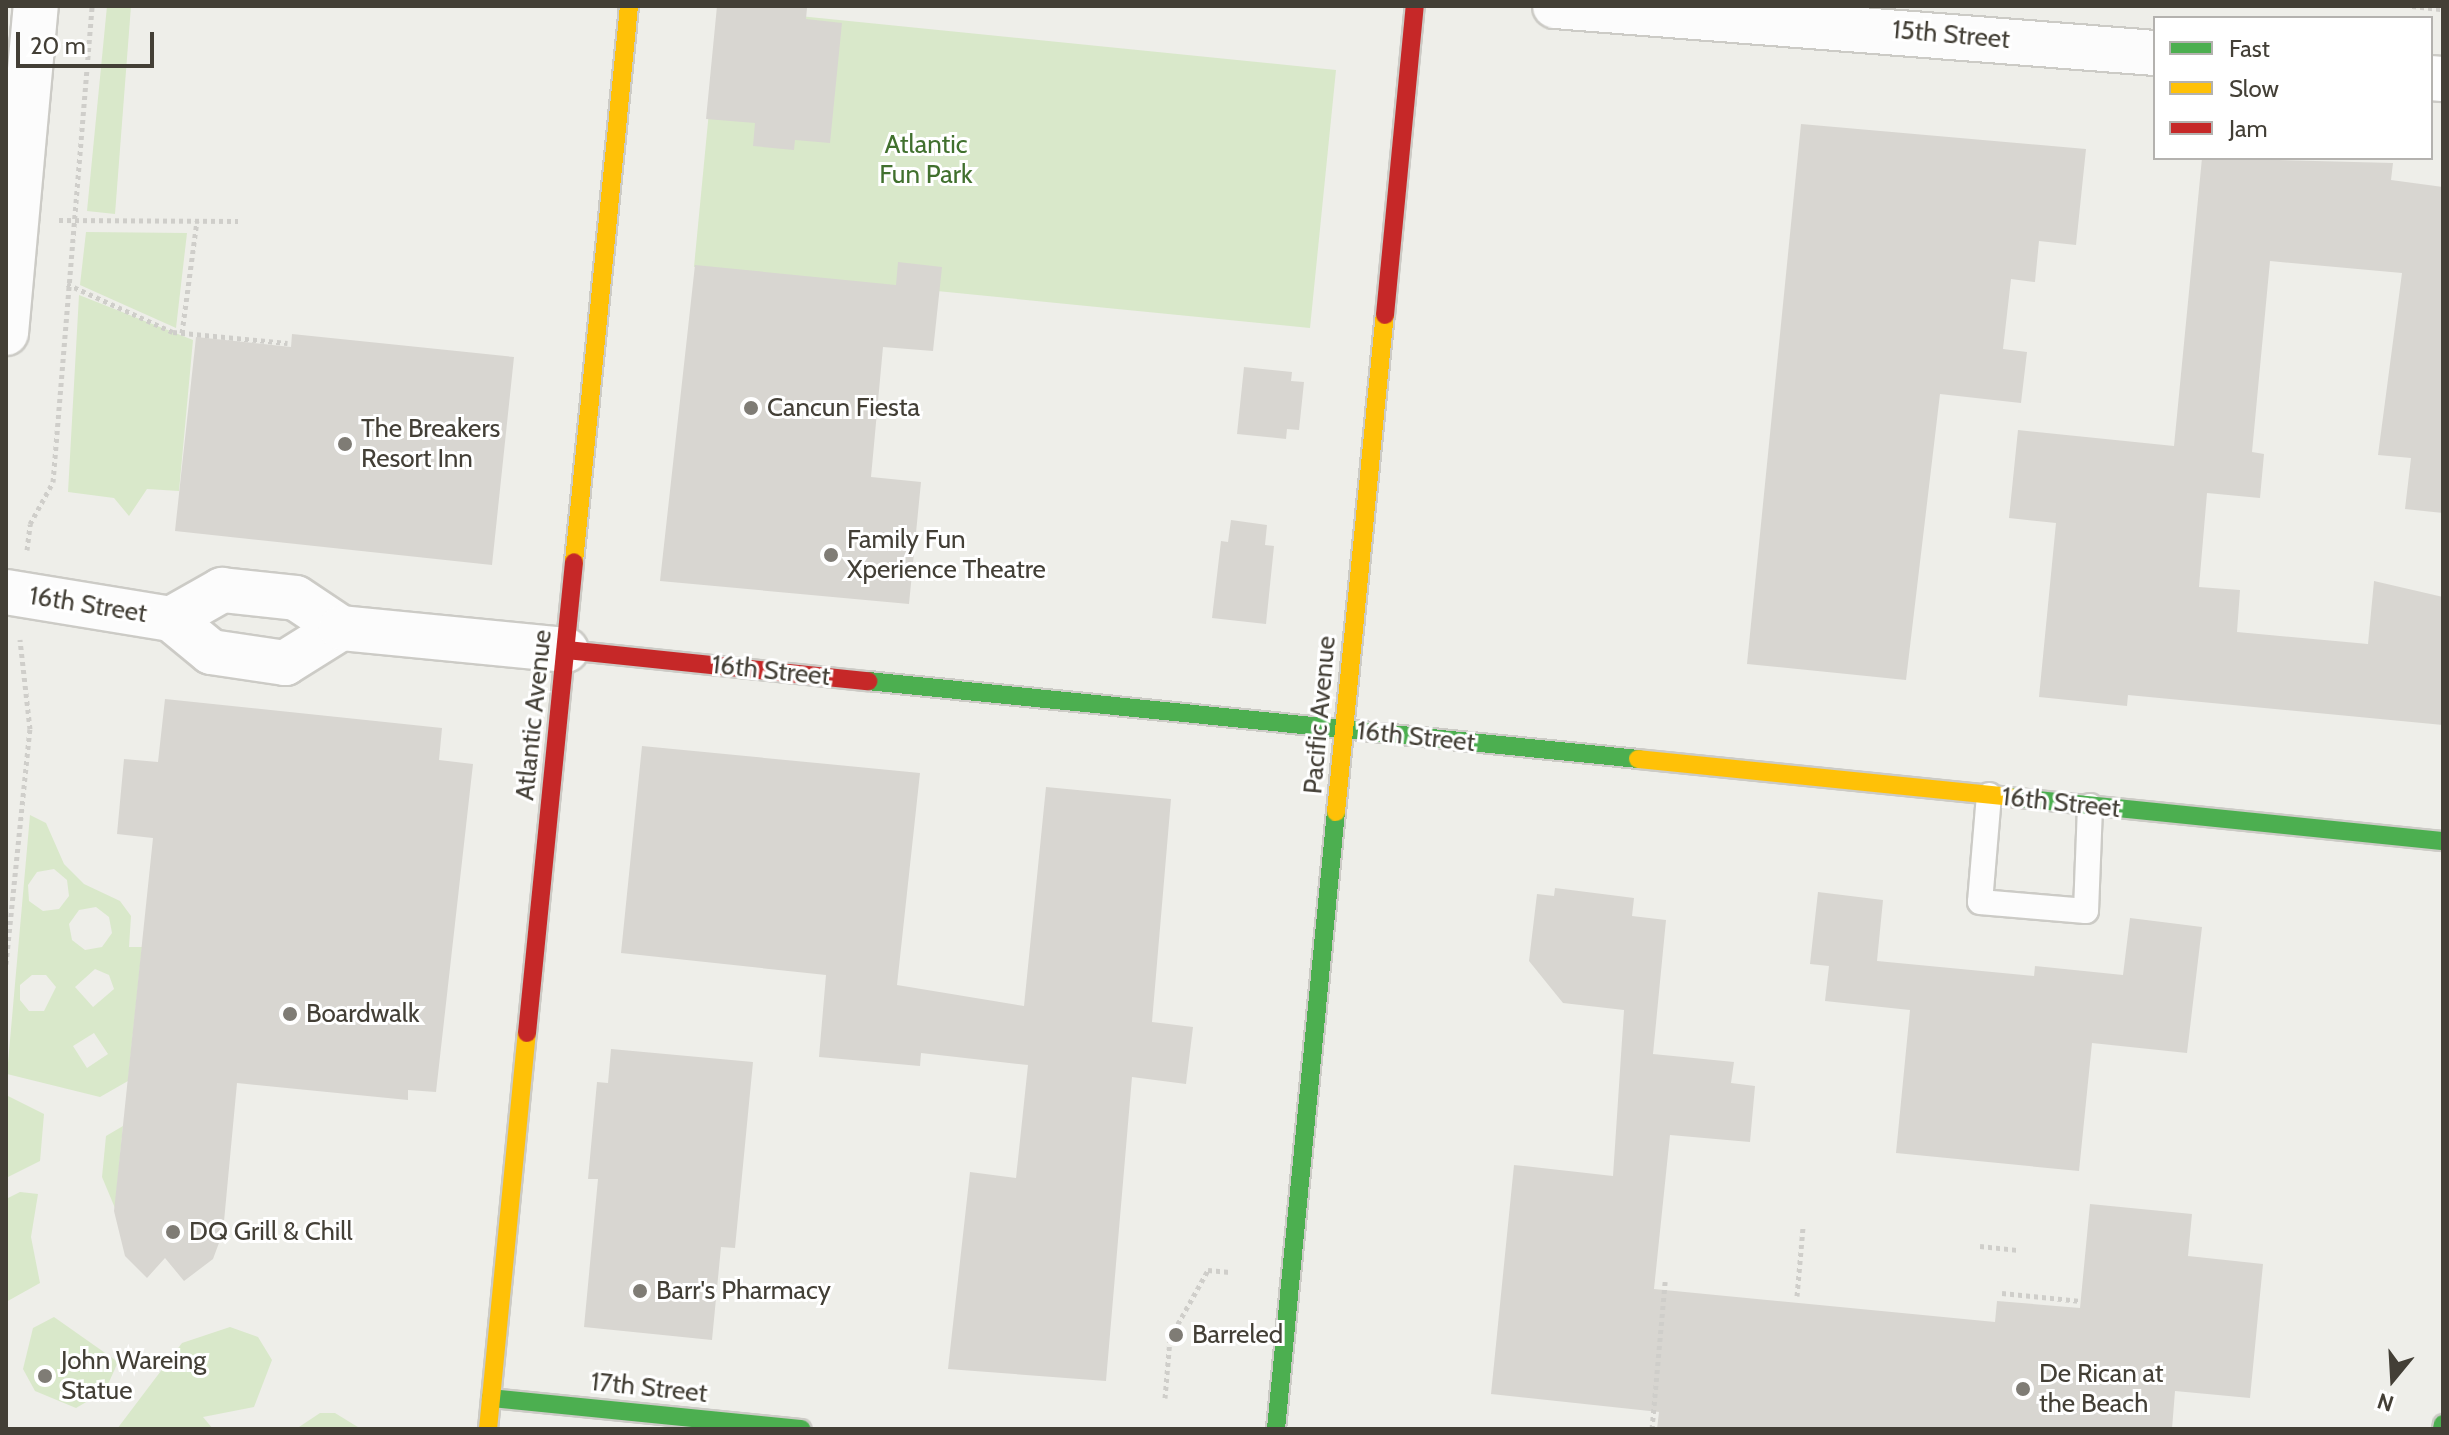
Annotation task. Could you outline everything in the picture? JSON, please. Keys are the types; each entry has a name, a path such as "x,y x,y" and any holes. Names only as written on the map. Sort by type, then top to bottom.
{"main road":[{"name":"Atlantic Avenue","path":"488,1429 629,6"},
{"name":"Pacific Avenue","path":"1276,1429 1415,6"},
{"name":"16th Street","path":"566,650 2443,841"},
{"name":"17th Street","path":"491,1398 801,1429"}],"street":[{"path":"6,333 36,6"},
{"name":"15th Street","path":"1555,6 2153,53"},
{"name":"16th Street","path":"171,619 222,590 296,598 341,628 566,650"},
{"name":"16th Street","path":"14,594 171,619 211,652 285,663 341,628"}],"lane":[{"path":"1989,795 1980,902 2086,911 2090,806"}],"path":[{"path":"6,964 30,729 14,594 30,524 53,482 92,6"},
{"path":"2412,6 2443,9"},
{"path":"16,217 72,221 238,221"},
{"path":"182,333 197,221"},
{"path":"67,284 182,333 287,343"},
{"path":"1797,1296 1803,1227"},
{"path":"1980,1246 2017,1250"},
{"path":"1165,1398 1170,1338 1208,1270 1230,1272"},
{"path":"1652,1429 1665,1282"},
{"path":"2002,1293 2081,1301"}],"green space":[{"path":"107,6 131,6 115,214 87,211"},
{"name":"Atlantic Fun Park","path":"719,8 1336,70 1310,328 694,267"},
{"path":"86,232 187,233 176,328 80,285"},
{"path":"79,295 193,340 179,491 147,489 129,516 114,498 68,492"},
{"path":"30,815 46,823 64,864 84,884 120,901 131,916 129,947 142,947 128,1081 100,1097 7,1074","holes":["54,869 67,880 69,896 59,909 43,911 29,901 28,885 37,872","96,907 109,917 112,933 102,947 85,950 72,940 69,924 79,910","95,969 109,975 114,989 93,1007 75,987","32,975 46,975 56,987 44,1011 29,1011 20,1000 20,985","94,1033 108,1054 87,1068 73,1046"]},
{"path":"6,1095 44,1114 40,1161 6,1178"},
{"path":"123,1126 115,1208 102,1177 106,1136"},
{"path":"20,1192 38,1194 31,1237 40,1283 6,1302 6,1199"},
{"path":"54,1317 118,1362 105,1391 76,1408 35,1391 23,1369 33,1328"},
{"path":"230,1327 258,1337 272,1360 254,1407 203,1417 213,1429 117,1429 182,1343"},
{"path":"320,1413 335,1413 361,1429 296,1429"}],"building":[{"path":"717,6 807,8 806,19 842,23 830,143 795,140 794,150 753,146 755,123 706,119"},
{"path":"1801,124 2086,149 2076,245 2039,241 2035,282 2011,279 2003,349 2027,352 2021,403 1940,394 1906,680 1747,664"},
{"path":"2202,160 2393,163 2391,180 2443,187 2443,513 2405,509 2411,458 2378,455 2402,273 2270,261 2252,452 2264,454 2260,498 2207,493 2199,587 2240,590 2237,632 2368,644 2374,581 2443,597 2443,725 2128,695 2127,706 2039,697 2056,523 2009,518 2018,430 2174,446"},
{"path":"898,262 942,267 933,351 883,347 871,477 921,482 909,604 660,581 695,265 896,285"},
{"name":"The Breakers Resort Inn","path":"292,334 514,357 492,565 175,531 196,337 291,347"},
{"path":"1244,367 1292,372 1291,381 1304,382 1299,430 1287,429 1286,439 1237,434"},
{"path":"1231,520 1267,525 1265,545 1274,546 1266,624 1212,618 1221,541 1228,542"},
{"name":"Boardwalk","path":"165,699 442,728 439,760 473,764 436,1092 408,1090 408,1100 237,1083 223,1232 213,1259 184,1281 165,1258 147,1278 125,1256 114,1211 153,838 117,834 124,759 158,762"},
{"path":"642,746 920,773 897,985 1024,1006 1046,787 1171,799 1152,1022 1193,1027 1186,1084 1132,1077 1106,1381 948,1369 970,1172 1016,1178 1028,1065 921,1053 920,1066 819,1057 826,975 621,953"},
{"path":"1555,888 1634,898 1632,916 1666,920 1653,1054 1734,1062 1731,1083 1755,1086 1750,1142 1670,1135 1654,1289 1995,1322 1997,1301 2080,1308 2090,1204 2192,1214 2188,1256 2263,1264 2250,1398 2175,1391 2172,1429 1657,1429 1659,1412 1491,1394 1514,1165 1613,1176 1624,1010 1563,1003 1529,961 1537,894 1554,896"},
{"path":"1818,892 1883,900 1877,961 2034,976 2035,966 2123,975 2130,918 2202,927 2187,1053 2092,1043 2079,1171 1896,1153 1910,1010 1825,1001 1829,966 1810,964"},
{"path":"611,1049 753,1062 735,1248 721,1247 712,1340 584,1327 598,1179 588,1179 597,1082 608,1083"}],"traffic: fast":[{"path":"868,681 1638,759"},
{"path":"2009,797 2443,841"},
{"path":"1276,1429 1336,812"},
{"path":"491,1398 801,1429"},
{"path":"2442,1429 2443,1424"}],"traffic: slow":[{"path":"574,562 629,6"},
{"path":"1336,812 1385,315"},
{"path":"1638,759 2009,797"},
{"path":"488,1429 527,1033"}],"traffic: jam":[{"path":"1385,315 1415,6"},
{"path":"527,1033 574,562"},
{"path":"566,650 868,681"}],"place":[{"name":"Cancun Fiesta","path":"751,408"},
{"name":"The Breakers Resort Inn","path":"345,444"},
{"name":"Family Fun Xperience Theatre","path":"831,555"},
{"name":"Boardwalk","path":"290,1014"},
{"name":"DQ Grill & Chill","path":"173,1232"},
{"name":"Barr's Pharmacy","path":"640,1291"},
{"name":"Barreled","path":"1176,1335"},
{"name":"John Wareing Statue","path":"45,1376"},
{"name":"De Rican at the Beach","path":"2023,1389"}]}
